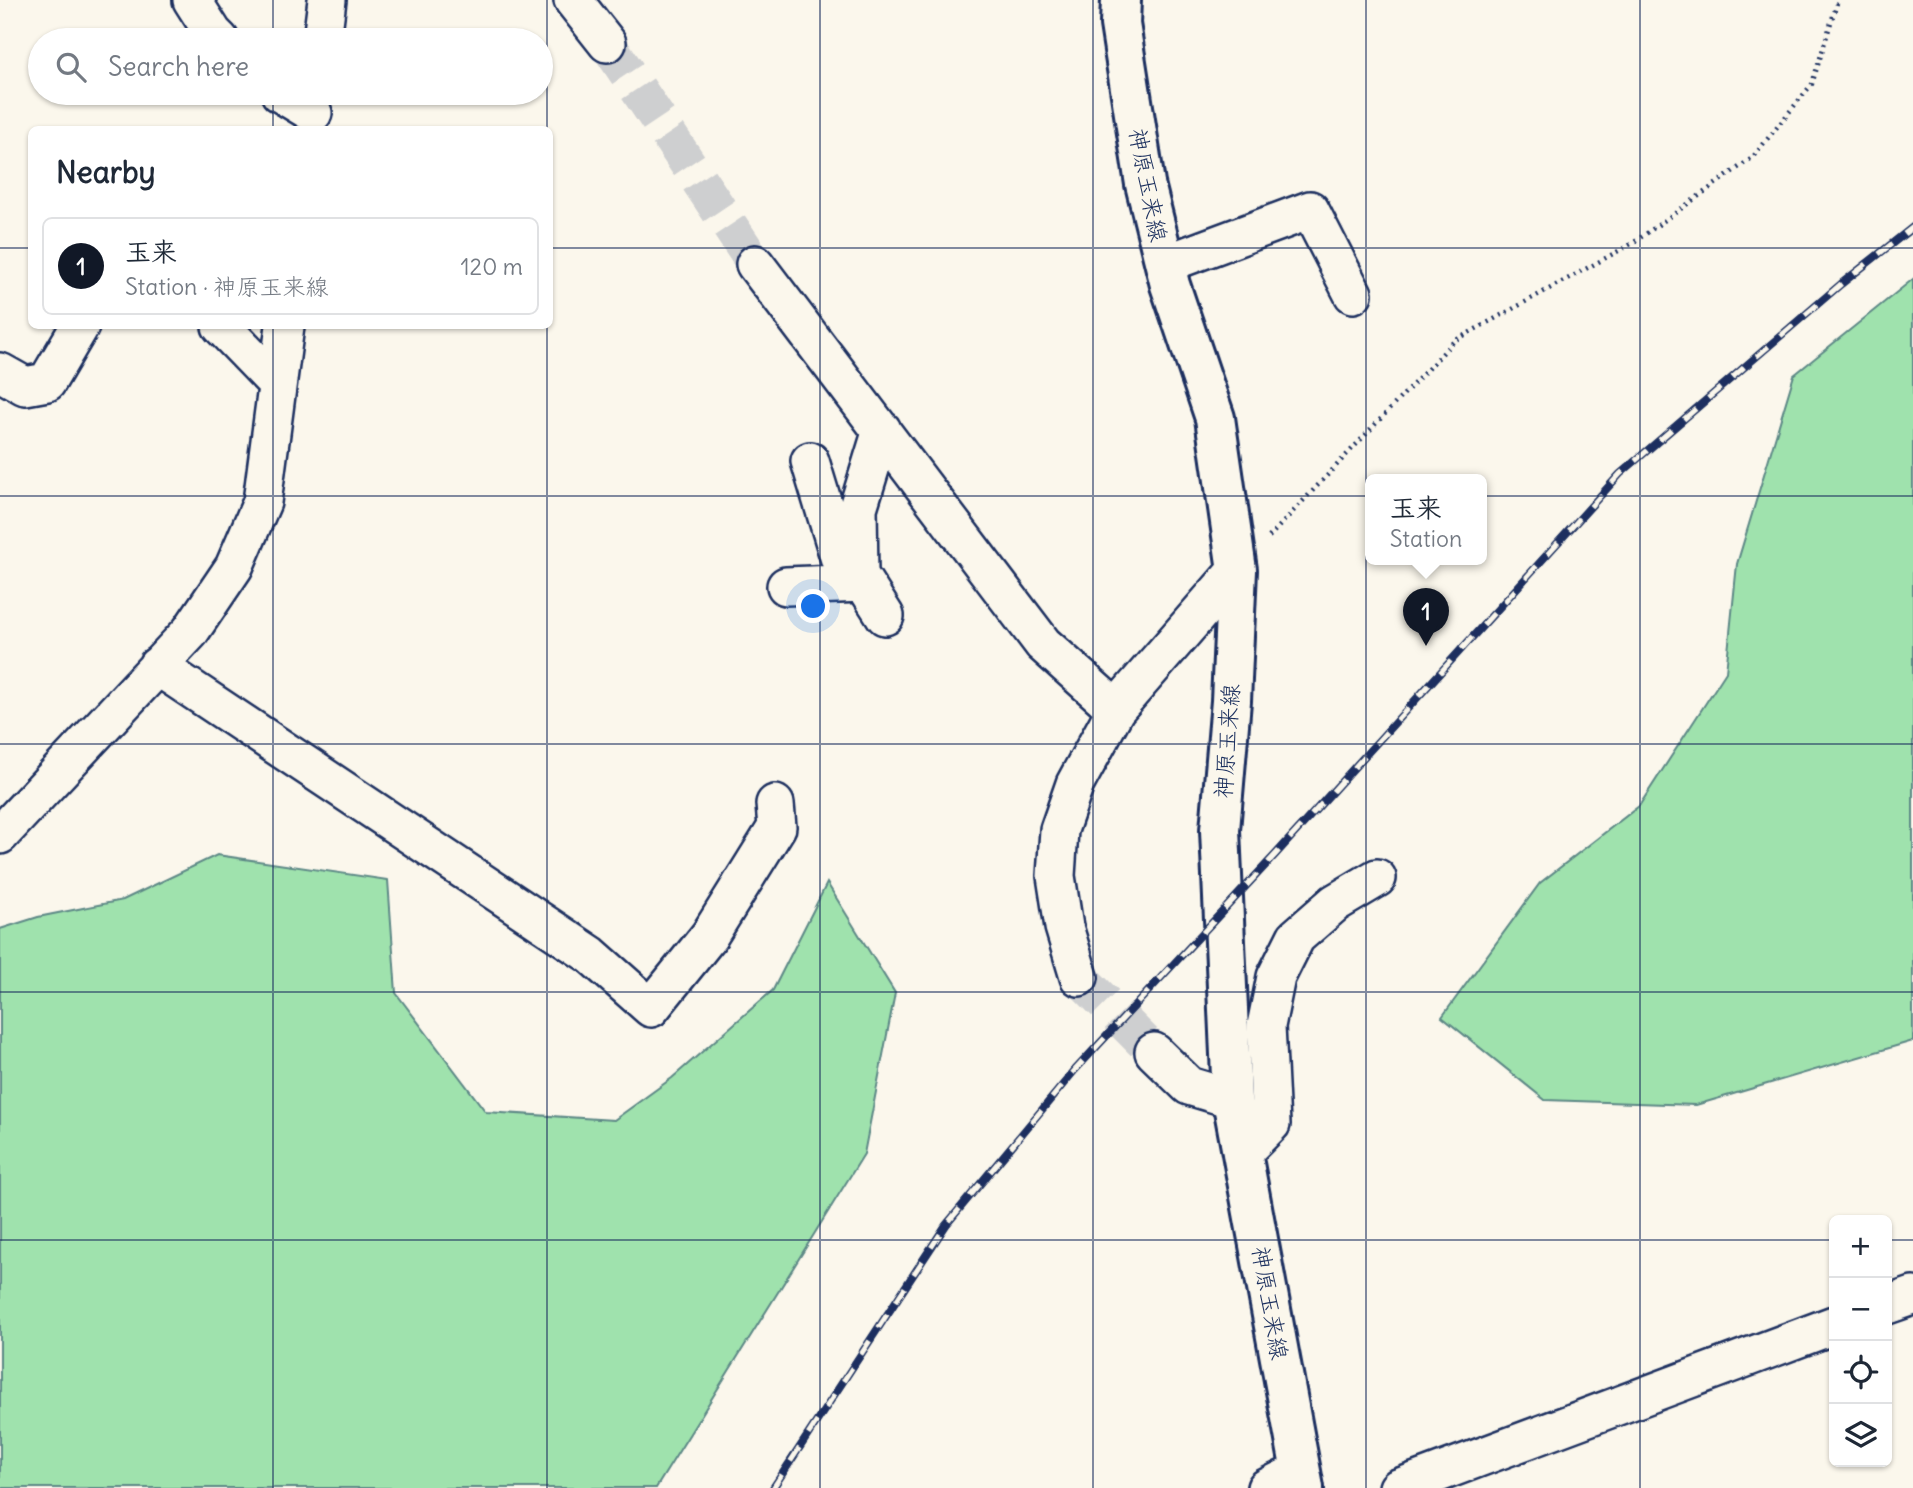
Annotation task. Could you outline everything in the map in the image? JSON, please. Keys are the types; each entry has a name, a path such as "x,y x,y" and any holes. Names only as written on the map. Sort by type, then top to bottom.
{"main road":[{"name":"神原玉来線","path":"1122,0 1120,24 1145,184 1165,264 1214,418 1237,570 1231,701 1220,830 1232,1099 1302,1479"}],"street":[{"path":"192,0 210,28"},
{"path":"324,28 327,0"},
{"path":"573,0 607,43"},
{"path":"1165,264 1310,210 1353,294"},
{"path":"755,264 1043,644 1116,709"},
{"path":"0,372 24,386 47,382 78,329"},
{"path":"224,329 277,384"},
{"path":"0,835 190,632 234,567 262,502 285,329"},
{"path":"855,583 859,575 858,508 881,430"},
{"path":"810,461 855,583 885,616"},
{"path":"1079,977 1064,927 1056,876 1059,830 1075,783 1116,709 1237,570"},
{"path":"786,586 855,583"},
{"path":"157,666 591,955 651,1008 709,936 777,827 775,804"},
{"path":"0,789 37,795"},
{"path":"1242,1153 1271,1124 1266,1026 1276,977 1296,937 1335,903 1377,878"},
{"path":"1154,1052 1189,1086 1232,1099"},
{"path":"1892,1304 1913,1296"},
{"path":"1398,1488 1829,1327"},
{"path":"1266,1488 1302,1479"}],"path":[{"path":"1237,570 1454,341 1633,243 1752,158 1812,84 1838,0"}],"green space":[{"path":"1913,279 1913,1041 1696,1105 1545,1100 1442,1017 1540,883 1639,806 1726,672 1737,564 1794,375"},
{"path":"217,855 388,880 396,993 486,1112 614,1120 672,1078 773,990 827,883 895,993 864,1154 656,1488 0,1488 0,929 38,917 123,900"}],"tunnel":[{"path":"607,43 755,264"},
{"path":"1079,977 1154,1052"}],"railway":[{"path":"773,1488 946,1225 1075,1070 1275,855 1620,474 1841,284 1913,227"}],"place":[{"name":"玉来","path":"1426,646"}]}
